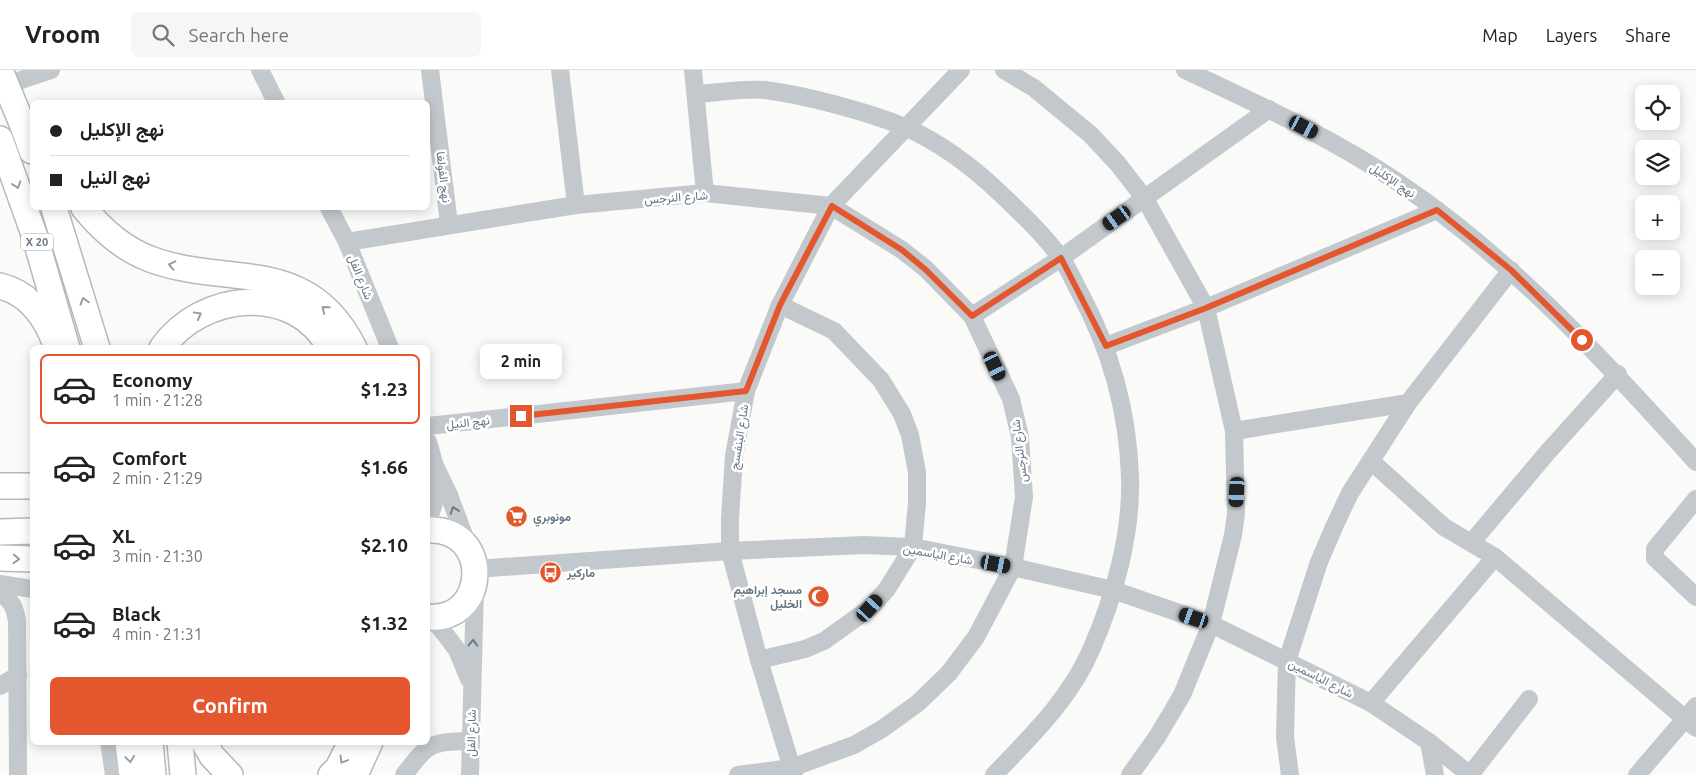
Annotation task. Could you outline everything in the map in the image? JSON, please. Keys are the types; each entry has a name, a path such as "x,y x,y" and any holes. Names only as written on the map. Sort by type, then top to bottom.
{"highway":[{"path":"0,70 28,132"},
{"name":"X 20","path":"0,139 35,237 67,345"},
{"name":"X 20","path":"55,210 97,345"},
{"path":"86,210 105,231 126,247 150,259 175,266 256,277 283,283 308,296 330,313 347,334 352,345"},
{"path":"0,286 15,292 35,306 49,327 56,345"},
{"path":"164,345 174,332 203,312 228,304 254,301 272,303 293,312 312,324 328,345"},
{"path":"0,486 30,486"},
{"path":"0,501 30,500"},
{"path":"430,530 452,534 464,543 474,569 470,596 460,607 448,615 430,617"},
{"path":"0,532 30,531"},
{"path":"0,558 30,560"},
{"path":"128,745 132,775"},
{"path":"150,745 153,775"},
{"path":"180,745 183,775"},
{"path":"203,745 205,775"},
{"path":"205,745 212,756 230,775"},
{"path":"331,775 338,768 350,745"},
{"path":"355,775 369,745"}],"street":[{"path":"0,86 51,70"},
{"path":"260,70 275,100"},
{"name":"نهج الفولغا","path":"430,70 449,224"},
{"path":"560,70 576,205"},
{"path":"693,70 705,193"},
{"name":"شارع البنفسج","path":"793,772 759,660 730,551 734,456 746,391 780,305 832,206 961,70"},
{"path":"1004,70 1034,88 1091,134 1118,164 1145,199 1206,308 1234,431 1236,514 1231,544 1211,624 1182,695 1158,737 1130,775"},
{"name":"نهج الإكليل","path":"1185,70 1269,109 1339,145 1437,210 1511,270 1618,374 1696,462"},
{"path":"696,94 763,90 850,110 905,128 964,161 1010,203 1061,258 1106,346 1119,395 1130,478 1128,515 1113,590 1091,652 1075,680 1057,707 994,775"},
{"path":"972,316 1061,258 1269,109"},
{"name":"شارع النرجس","path":"347,242 449,224 576,205 705,193 832,206 902,250 926,270 972,316 1011,399 1020,437 1024,496 1013,567 976,637 949,673 918,703 882,730 854,745 793,772 738,775"},
{"name":"شارع الفل","path":"330,210 347,242 389,345"},
{"path":"1106,346 1206,308 1437,210"},
{"path":"1290,775 1285,737 1287,660 1319,562 1350,493 1408,403 1511,270"},
{"path":"759,660 805,650 844,628 870,608 887,589 913,547 917,472 910,435 902,414 882,380 834,331 780,305"},
{"path":"1472,542 1546,454 1618,374"},
{"name":"نهج النيل","path":"430,426 746,391"},
{"path":"1234,431 1408,403"},
{"path":"430,449 438,484 436,502 430,516"},
{"path":"1371,461 1444,527 1495,557 1692,718 1637,775"},
{"path":"435,466 449,495 474,569 472,692"},
{"path":"1696,499 1655,549 1655,558 1696,597"},
{"name":"شارع الياسمين","path":"474,569 730,551 864,545 913,547 1013,567 1113,590 1211,624 1371,703 1429,742 1470,775"},
{"path":"1371,703 1495,557"},
{"path":"0,584 30,589"},
{"path":"0,594 6,596 15,610 18,675 18,775"},
{"path":"430,617 457,650 467,670 472,692"},
{"path":"0,686 18,675"},
{"name":"شارع الفل","path":"470,775 472,692"},
{"path":"1470,775 1529,699"},
{"path":"430,745 439,742 471,741"},
{"path":"1429,742 1434,775"},
{"path":"109,745 114,775"},
{"path":"404,775 429,745"}],"place":[{"name":"مونوبري","path":"517,516"},
{"name":"ماركير","path":"551,572"},
{"name":"مسجد إبراهيم الخليل","path":"818,596"}],"route":[{"path":"521,416 746,391 780,305 832,206 902,250 926,270 972,316 1061,258 1094,319 1106,346 1206,308 1437,210 1511,270 1582,340"}]}
